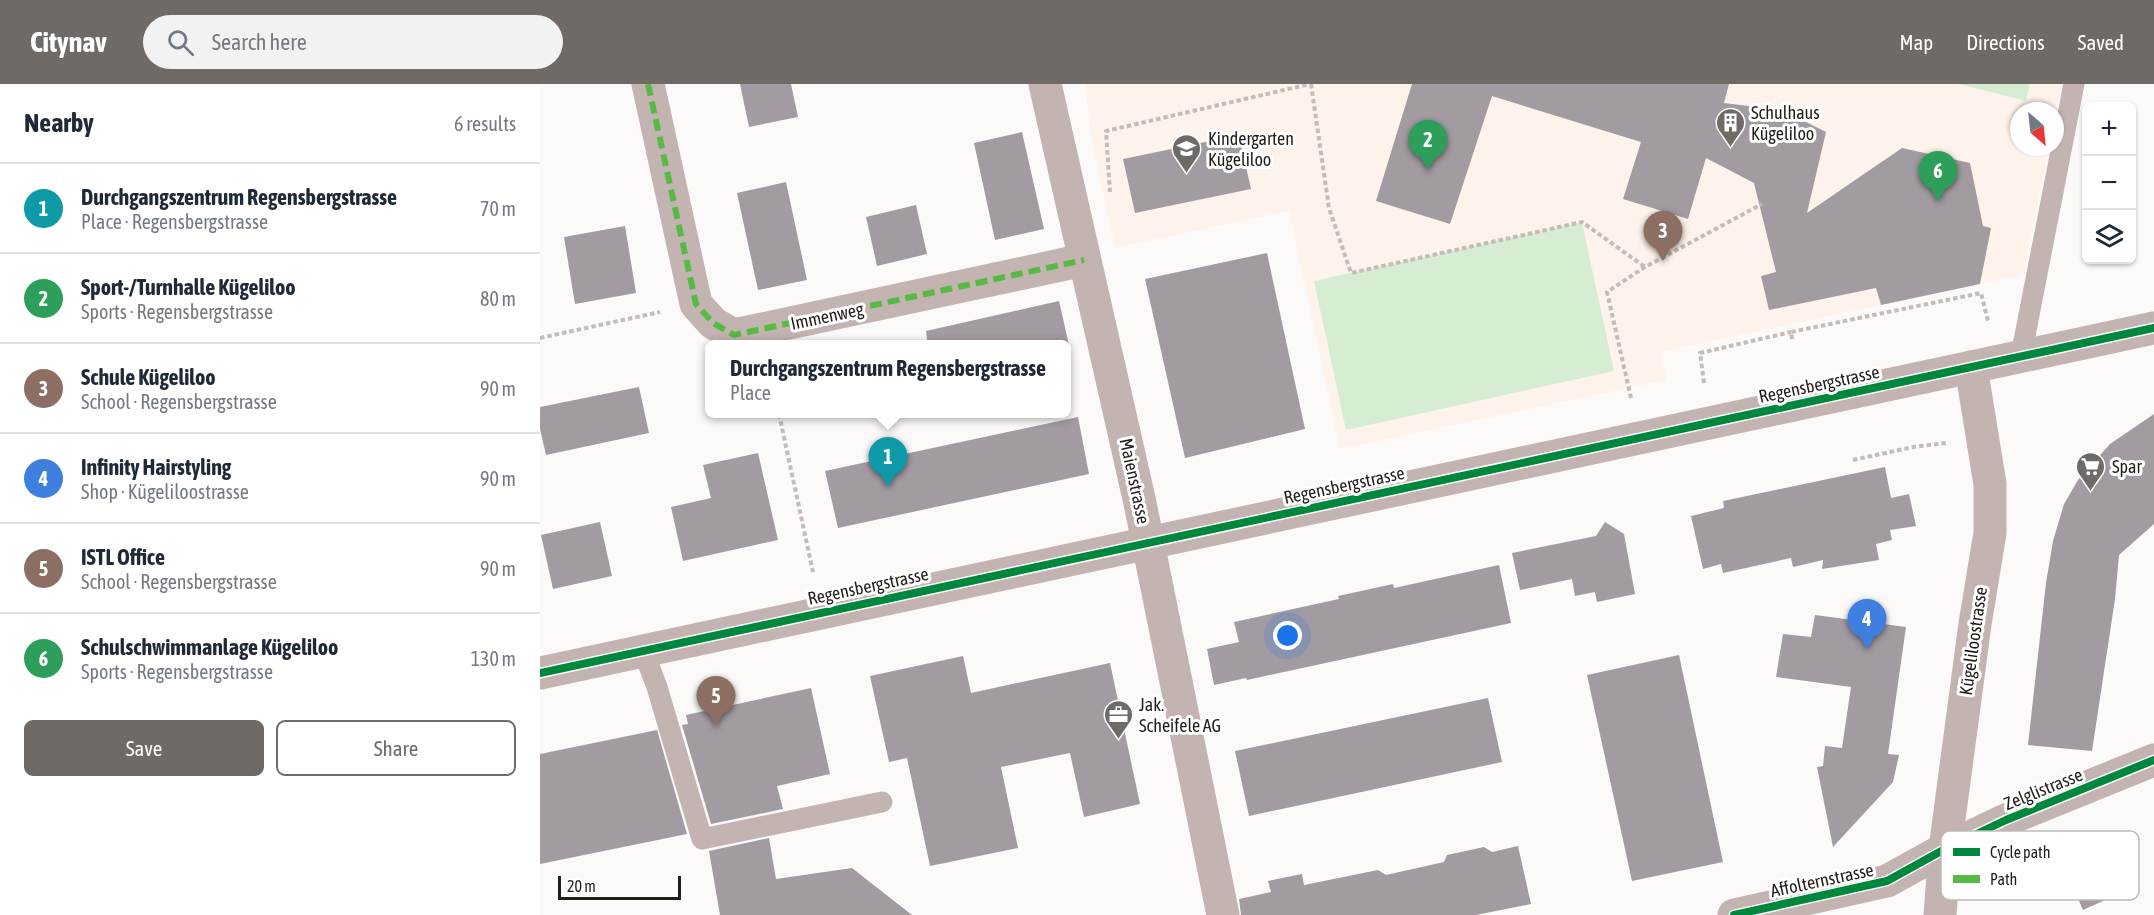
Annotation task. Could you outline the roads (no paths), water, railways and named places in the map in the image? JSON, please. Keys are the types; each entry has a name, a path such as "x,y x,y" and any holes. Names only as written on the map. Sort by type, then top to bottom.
{"street":[{"name":"Immenweg","path":"648,84 696,304 712,323 734,335 1084,260"},
{"name":"Maienstrasse","path":"1045,84 1148,542 1223,915"},
{"name":"Regensbergstrasse","path":"540,672 2154,328"},
{"name":"Kügeliloostrasse","path":"1947,831 1975,624 1990,533 1989,484 1971,367"},
{"name":"Zelglistrasse","path":"1983,831 2154,760"},
{"name":"Affolternstrasse","path":"1734,915 1887,882 1941,851"},
{"name":"Kügeliloostrasse","path":"1940,915 1941,900"}],"lane":[{"path":"2022,356 2074,84"},
{"path":"643,650 657,687 702,839 882,802"}],"place":[{"name":"Schulhaus Kügeliloo","path":"1730,148"},
{"name":"Sport-/Turnhalle Kügeliloo","path":"1428,170"},
{"name":"Kindergarten Kügeliloo","path":"1187,174"},
{"name":"Schulschwimmanlage Kügeliloo","path":"1938,201"},
{"name":"Schule Kügeliloo","path":"1663,261"},
{"name":"Durchgangszentrum Regensbergstrasse","path":"888,487"},
{"name":"Spar","path":"2091,492"},
{"name":"Infinity Hairstyling","path":"1867,649"},
{"name":"ISTL Office","path":"716,726"},
{"name":"Jak. Scheifele AG","path":"1118,740"}]}
